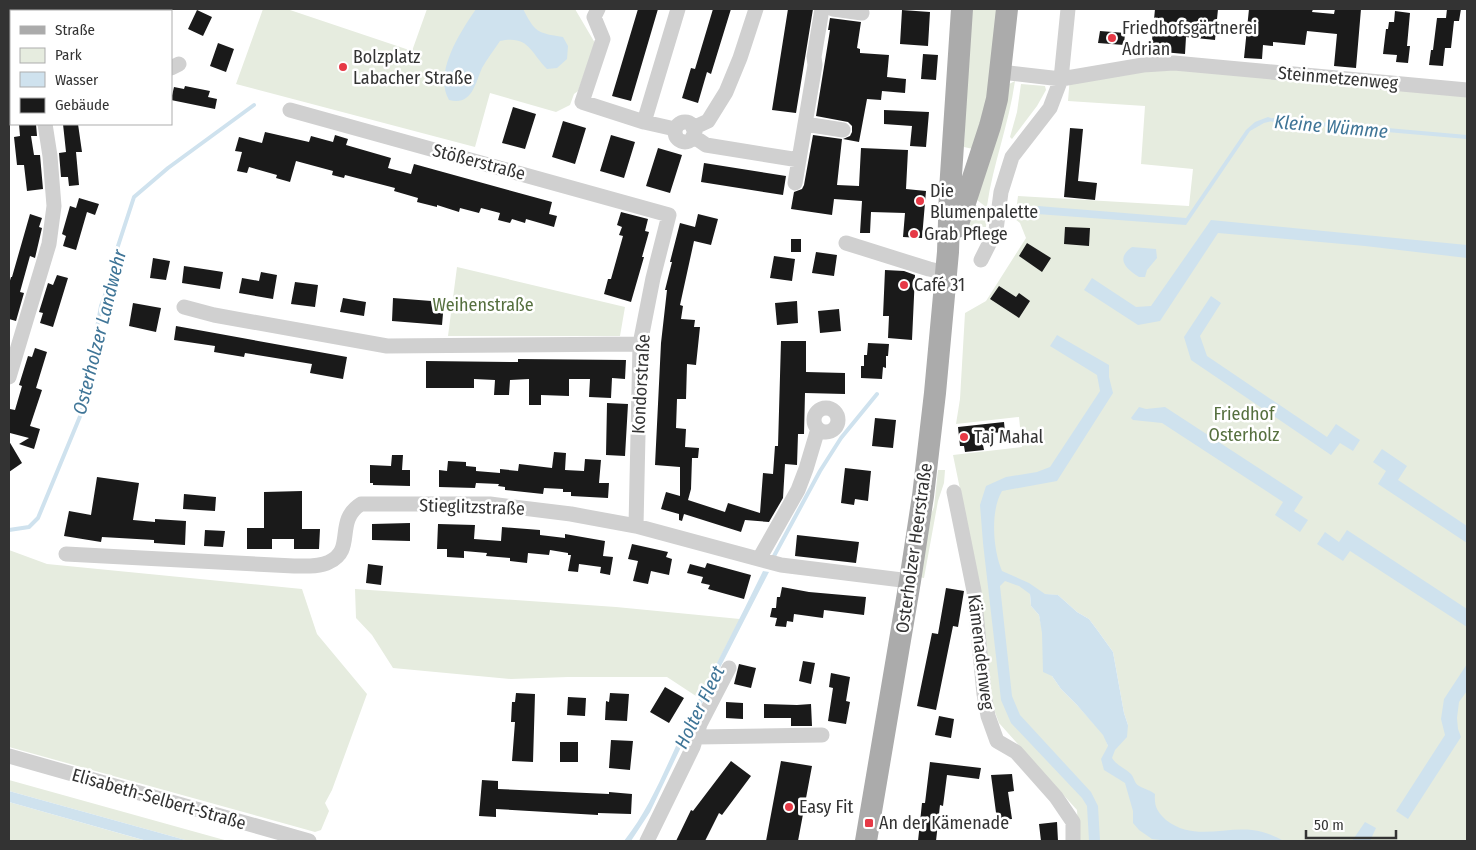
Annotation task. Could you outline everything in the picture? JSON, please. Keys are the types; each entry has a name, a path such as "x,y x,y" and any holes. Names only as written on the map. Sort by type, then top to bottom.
{"main road":[{"path":"958,193 953,146 962,9"},
{"path":"958,193 981,155 990,126 1001,72 1007,9"},
{"path":"953,146 970,154 981,155"},
{"name":"Osterholzer Heerstraße","path":"866,841 923,496 947,262 958,193"}],"street":[{"path":"598,9 594,18 604,39 582,102 644,122 675,129 678,124 689,123 693,132 706,145 800,160"},
{"path":"644,122 678,9"},
{"path":"693,132 708,121 726,92 756,9"},
{"path":"795,183 815,65 814,57 822,9"},
{"path":"833,9 862,13"},
{"path":"981,260 996,230 1001,192 1012,157 1050,108 1061,80 1068,9"},
{"name":"Steinmetzenweg","path":"1001,72 1061,80 1143,65 1174,63 1467,90"},
{"name":"Stößerstraße","path":"290,110 669,215"},
{"path":"805,124 843,130"},
{"path":"9,377 49,244 54,206 50,156 44,125"},
{"name":"Kondorstraße","path":"636,526 640,344 652,278 669,215"},
{"path":"846,242 929,270 947,262"},
{"path":"184,307 224,317 386,346 640,344"},
{"path":"759,559 798,490 818,429"},
{"name":"Kämenadenweg","path":"954,492 974,591 984,694 988,716 997,741 1016,752 1056,797 1073,822 1073,841"},
{"name":"Stieglitzstraße","path":"66,554 294,566 328,563 338,557 344,545 347,520 352,510 361,504 490,504 571,514 636,526 781,565 910,581"},
{"path":"647,841 697,737 700,724 729,668"},
{"path":"697,737 822,735"},
{"name":"Elisabeth-Selbert-Straße","path":"9,756 309,841"}],"green space":[{"path":"263,9 287,9 412,51 427,9 575,9 595,43 578,91 574,94 570,105 556,112 490,93 475,147 236,84"},
{"path":"969,9 997,9 995,67 973,149 964,147"},
{"name":"Friedhof Osterholz","path":"1148,62 1467,87 1467,841 1079,841 1077,810 999,723 993,707 974,557 953,455 1022,447 1019,417 956,424 960,399 965,313 986,301 1026,238 1020,223 1015,219 1018,196 1189,206 1193,169 1141,164 1145,106 1068,101 1070,76","holes":["1030,594 1058,595 1077,612 1089,619 1113,652 1124,713 1128,725 1108,746 1104,735 1061,689 1052,676 1039,615 1031,606"]},
{"path":"1015,81 986,207 977,200 1009,84"},
{"path":"1021,84 1045,86 1046,90 1037,106 1012,139 1010,137 1017,112"},
{"path":"975,204 987,215 986,227 968,227"},
{"name":"Weihenstraße","path":"457,267 625,307 620,336 448,336"},
{"path":"938,470 945,470 944,483 938,501 924,578 919,577 927,524 934,507"},
{"path":"9,550 47,564 302,589 317,634 367,694 332,790 325,803 329,811 321,830 315,832 9,747"},
{"path":"355,589 616,607 740,619 699,698 667,677 511,679 393,668 372,635 356,618"},
{"path":"9,780 228,841 189,841 9,791"},
{"path":"9,802 136,838 147,841 9,841"}],"water":[{"path":"476,9 523,9 531,23 538,30 563,37 568,46 567,59 557,68 547,69 528,46 523,43 517,40 500,41 482,68 475,87 468,97 457,101 449,100 445,89 444,77 447,65 457,40"},
{"path":"1268,117 1276,120 1264,123 1250,131 1186,225 1037,214 1038,206 1186,218 1246,130 1255,122"},
{"path":"1211,220 1467,245 1467,258 1365,246 1218,233 1160,321 1138,325 1084,290 1092,278 1136,307 1151,306"},
{"path":"1132,247 1156,249 1157,258 1147,270 1145,277 1139,277 1130,271 1124,263 1124,256"},
{"path":"1211,296 1221,303 1200,336 1207,356 1327,437 1336,424 1360,440 1353,451 1340,443 1331,455 1191,360 1184,337"},
{"path":"1057,335 1109,365 1109,377 1113,393 1057,481 1002,491 996,509 994,531 1002,571 1029,583 1045,594 1058,595 1077,612 1089,619 1113,652 1124,713 1128,725 1127,737 1115,750 1112,758 1131,774 1137,784 1155,794 1158,811 1166,820 1176,826 1197,832 1252,830 1284,841 1169,841 1152,839 1139,830 1133,823 1133,811 1125,783 1104,770 1101,759 1108,746 1103,735 1061,689 1052,676 1043,672 1042,633 1039,615 1031,606 1030,594 1019,586 1005,581 1000,586 1012,696 1020,715 1091,792 1098,806 1100,841 1089,841 1087,806 1082,798 1011,723 1001,700 980,505 986,486 1006,477 1037,472 1050,467 1100,391 1097,375 1050,346"},
{"path":"1139,407 1146,409 1165,407 1303,497 1294,511 1308,520 1300,532 1275,515 1283,502 1162,423 1133,420 1131,418"},
{"path":"1382,449 1407,466 1398,480 1467,526 1467,543 1378,484 1386,471 1373,462"},
{"path":"1347,530 1467,609 1467,627 1350,551 1343,561 1317,544 1325,532 1339,542"},
{"path":"763,571 769,572 703,701 650,812 631,841 624,841 634,828 658,786"},
{"path":"1467,664 1467,691 1459,702 1457,718 1461,737 1408,819 1396,811 1445,735 1441,719 1444,699"},
{"path":"9,791 189,841 147,841 9,802"},
{"path":"1365,822 1376,828 1370,841 1352,841"}],"building":[{"path":"638,9 658,9 631,101 612,96"},
{"path":"713,9 731,9 711,74 707,72 698,103 682,98 691,68 695,69"},
{"path":"788,9 813,9 796,113 772,110"},
{"path":"1155,9 1218,9 1215,40 1186,37 1185,54 1151,51"},
{"path":"1249,9 1313,9 1312,12 1334,14 1335,9 1361,9 1356,68 1334,66 1337,34 1307,31 1305,45 1273,42 1273,46 1263,45 1262,59 1244,58"},
{"path":"1447,9 1461,9 1459,21 1454,21 1451,48 1445,48 1443,66 1429,65 1437,18 1446,18"},
{"path":"197,10 212,17 203,36 188,29"},
{"path":"902,10 930,12 928,46 900,44"},
{"path":"1395,11 1410,13 1407,46 1410,46 1408,63 1396,62 1397,55 1383,54 1386,29 1388,29 1389,22 1394,22"},
{"path":"830,18 861,22 857,48 860,49 860,53 889,55 887,77 906,79 905,93 882,91 881,100 867,99 859,142 843,139 850,136 852,132 852,126 848,122 816,116 830,30 828,30"},
{"name":"Friedhofsgärtnerei Adrian","path":"1100,31 1125,33 1124,45 1098,43"},
{"path":"218,43 234,49 226,72 210,66"},
{"path":"923,54 938,55 936,80 921,79"},
{"path":"185,86 210,91 208,97 217,99 215,109 172,100 174,87 184,89"},
{"path":"513,107 536,114 525,149 502,143"},
{"path":"884,110 929,112 926,147 910,146 912,126 884,124"},
{"path":"563,121 586,128 575,164 552,157"},
{"path":"19,125 36,125 37,136 31,136 34,155 40,155 43,189 27,191 24,165 17,165 14,137 20,136"},
{"path":"63,125 78,125 82,152 76,152 79,185 69,186 68,177 61,177 59,153 66,152"},
{"path":"1070,128 1083,129 1078,181 1097,183 1095,200 1064,197"},
{"path":"265,132 309,142 311,136 333,142 335,135 348,139 346,145 391,158 388,168 411,174 414,164 552,202 549,214 557,216 554,227 526,219 525,223 512,219 510,223 498,220 500,213 481,208 479,213 460,208 459,212 437,205 437,207 417,202 418,198 394,191 395,188 345,175 344,178 332,175 333,171 296,161 290,182 276,178 277,175 249,167 247,173 237,171 242,152 235,151 239,137 262,143"},
{"path":"611,135 635,142 624,178 600,171"},
{"path":"813,135 842,139 837,185 859,186 861,148 908,150 906,189 926,191 922,238 903,237 905,213 871,212 870,233 860,233 862,201 834,199 832,215 791,209 794,192 802,189 804,185"},
{"path":"658,148 682,155 670,193 646,186"},
{"path":"704,163 786,176 783,195 701,182"},
{"path":"79,198 99,204 95,215 87,212 76,250 63,246 66,236 62,234 70,206 76,208"},
{"path":"621,212 648,219 645,231 649,232 642,257 644,257 631,302 604,294 608,279 611,279 623,236 619,235 622,227 617,225"},
{"path":"30,214 42,218 39,227 42,228 35,258 30,256 20,292 24,293 16,321 9,319 9,284"},
{"path":"698,214 718,219 711,245 694,241 680,305 683,306 681,319 695,320 694,327 700,327 696,365 687,364 686,399 677,399 676,428 686,429 685,447 699,448 698,458 692,458 691,489 688,500 725,512 728,503 760,513 763,473 773,474 775,446 778,446 781,341 806,341 806,372 845,373 845,394 805,393 804,434 798,434 797,465 785,464 783,498 769,522 745,520 741,532 684,514 682,521 679,520 679,514 661,509 666,492 680,496 680,467 655,465 661,343 667,290 665,290 680,223 695,227"},
{"path":"1065,227 1090,228 1089,246 1064,244"},
{"path":"791,239 801,239 801,252 791,252"},
{"path":"1027,243 1051,258 1042,272 1019,256"},
{"path":"816,252 837,255 834,276 812,273"},
{"path":"774,256 795,259 792,281 770,278"},
{"path":"153,258 170,261 166,280 150,278"},
{"path":"184,266 223,272 220,289 182,283"},
{"path":"885,270 904,271 915,275 912,340 888,338 889,316 883,316"},
{"path":"261,272 277,275 273,299 239,293 242,278 259,281"},
{"path":"57,275 68,278 53,327 40,323 43,313 39,312 48,283 53,285"},
{"path":"295,282 318,285 315,307 291,304"},
{"path":"999,286 1016,297 1019,293 1030,301 1019,318 990,299"},
{"path":"343,298 366,302 364,316 340,312"},
{"path":"393,298 444,302 442,325 392,321"},
{"path":"797,301 798,323 777,325 775,303"},
{"path":"133,303 161,308 156,332 129,326"},
{"path":"839,309 841,331 820,333 818,311"},
{"path":"176,326 347,357 343,379 310,373 312,364 245,353 244,357 214,352 215,346 174,340"},
{"path":"868,343 889,344 886,368 883,367 882,379 861,378 861,366 864,366 864,355 867,355"},
{"path":"35,348 47,352 36,388 42,390 30,426 40,429 34,449 19,444 29,438 10,433 9,414 10,409 15,410 22,386 19,385 28,356 32,357"},
{"path":"518,359 626,360 625,379 612,378 611,398 589,397 590,379 569,379 569,396 541,395 541,405 529,405 529,379 510,380 509,395 494,395 495,380 474,379 474,388 426,388 426,361 518,362"},
{"path":"607,403 628,404 625,456 606,455"},
{"path":"875,418 896,420 893,448 872,446"},
{"path":"1004,422 1005,432 992,433 993,444 983,445 984,450 965,452 964,446 960,446 958,427"},
{"path":"9,441 22,463 9,472"},
{"path":"554,452 566,453 565,470 584,471 585,459 601,460 599,483 609,483 608,498 571,496 571,492 563,492 563,489 544,488 543,494 505,490 505,487 498,486 499,484 476,483 475,488 439,487 439,470 447,471 448,461 466,462 466,466 476,467 476,471 500,473 500,469 518,471 519,464 552,468"},
{"path":"392,455 403,455 402,470 410,470 410,486 373,485 373,483 370,483 370,465 391,466"},
{"path":"845,468 871,471 868,501 855,499 854,505 841,503"},
{"path":"97,477 139,483 133,520 155,522 155,519 186,521 185,545 154,543 154,540 102,537 101,542 64,536 69,511 91,515"},
{"path":"302,491 302,529 320,529 319,549 294,549 294,539 272,539 272,549 247,549 247,528 264,528 264,492"},
{"path":"184,494 216,497 215,511 183,509"},
{"path":"410,523 410,541 372,540 372,524"},
{"path":"438,524 475,525 474,539 501,541 502,527 540,530 540,535 565,538 565,534 605,541 603,556 613,557 610,575 600,573 601,567 579,564 578,572 568,571 571,555 550,550 549,555 528,553 527,563 510,561 510,558 486,556 487,553 464,551 464,558 447,557 447,549 437,549"},
{"path":"205,530 225,531 223,547 204,546"},
{"path":"797,535 859,542 856,563 795,556"},
{"path":"632,544 668,552 666,557 672,559 669,575 651,571 648,584 633,581 638,561 628,559"},
{"path":"707,563 751,575 744,599 708,589 710,585 701,583 703,577 687,573 690,564 705,568"},
{"path":"368,564 383,566 381,585 366,583"},
{"path":"782,587 809,592 866,597 864,615 824,610 823,618 794,614 793,622 787,621 786,627 775,626 777,618 770,617 772,608 776,608 777,597 780,597"},
{"path":"946,588 964,591 958,627 953,626 936,710 917,706 932,633 938,634"},
{"path":"803,661 815,663 811,684 799,681"},
{"path":"739,664 756,668 751,688 734,684"},
{"path":"831,673 850,677 846,701 850,702 846,724 828,721 833,688 829,687"},
{"path":"665,687 684,698 669,723 650,712"},
{"path":"516,693 535,694 533,762 512,761 515,722 511,722 512,702 515,702"},
{"path":"610,693 629,694 627,721 605,720 606,701 609,702"},
{"path":"568,697 586,698 585,716 567,715"},
{"path":"726,702 743,703 743,719 726,718"},
{"path":"764,704 811,704 812,726 791,726 791,718 764,718"},
{"path":"939,716 954,719 951,738 935,735"},
{"path":"611,740 633,741 630,770 609,768"},
{"path":"560,742 578,742 578,762 560,762"},
{"path":"731,761 751,776 722,815 719,813 705,841 676,841 691,810 693,811"},
{"path":"781,761 812,766 798,841 766,841"},
{"path":"930,762 981,768 979,779 947,775 943,806 940,805 936,841 918,841 922,803 925,803"},
{"path":"1012,774 1014,791 1008,792 1012,819 997,820 991,775"},
{"path":"482,780 498,781 498,789 632,794 631,814 598,813 598,815 496,809 496,817 479,816"},
{"path":"1057,822 1058,841 1041,841 1039,824"}],"waterway":[{"name":"Osterholzer Landwehr","path":"9,530 29,527 38,518 81,414 101,306 110,282 117,249 134,197 168,168 254,105"},
{"name":"Kleine Wümme","path":"1273,120 1467,137"},
{"name":"Holter Fleet","path":"774,556 820,471 841,438 877,394"}],"place":[{"name":"Friedhofsgärtnerei Adrian","path":"1112,38"},
{"name":"Bolzplatz Labacher Straße","path":"343,67"},
{"name":"Die Blumenpalette","path":"920,201"},
{"name":"Grab Pflege","path":"914,234"},
{"name":"Café 31","path":"904,285"},
{"name":"Taj Mahal","path":"964,437"},
{"name":"Easy Fit","path":"789,807"},
{"name":"An der Kämenade","path":"869,823"}]}
